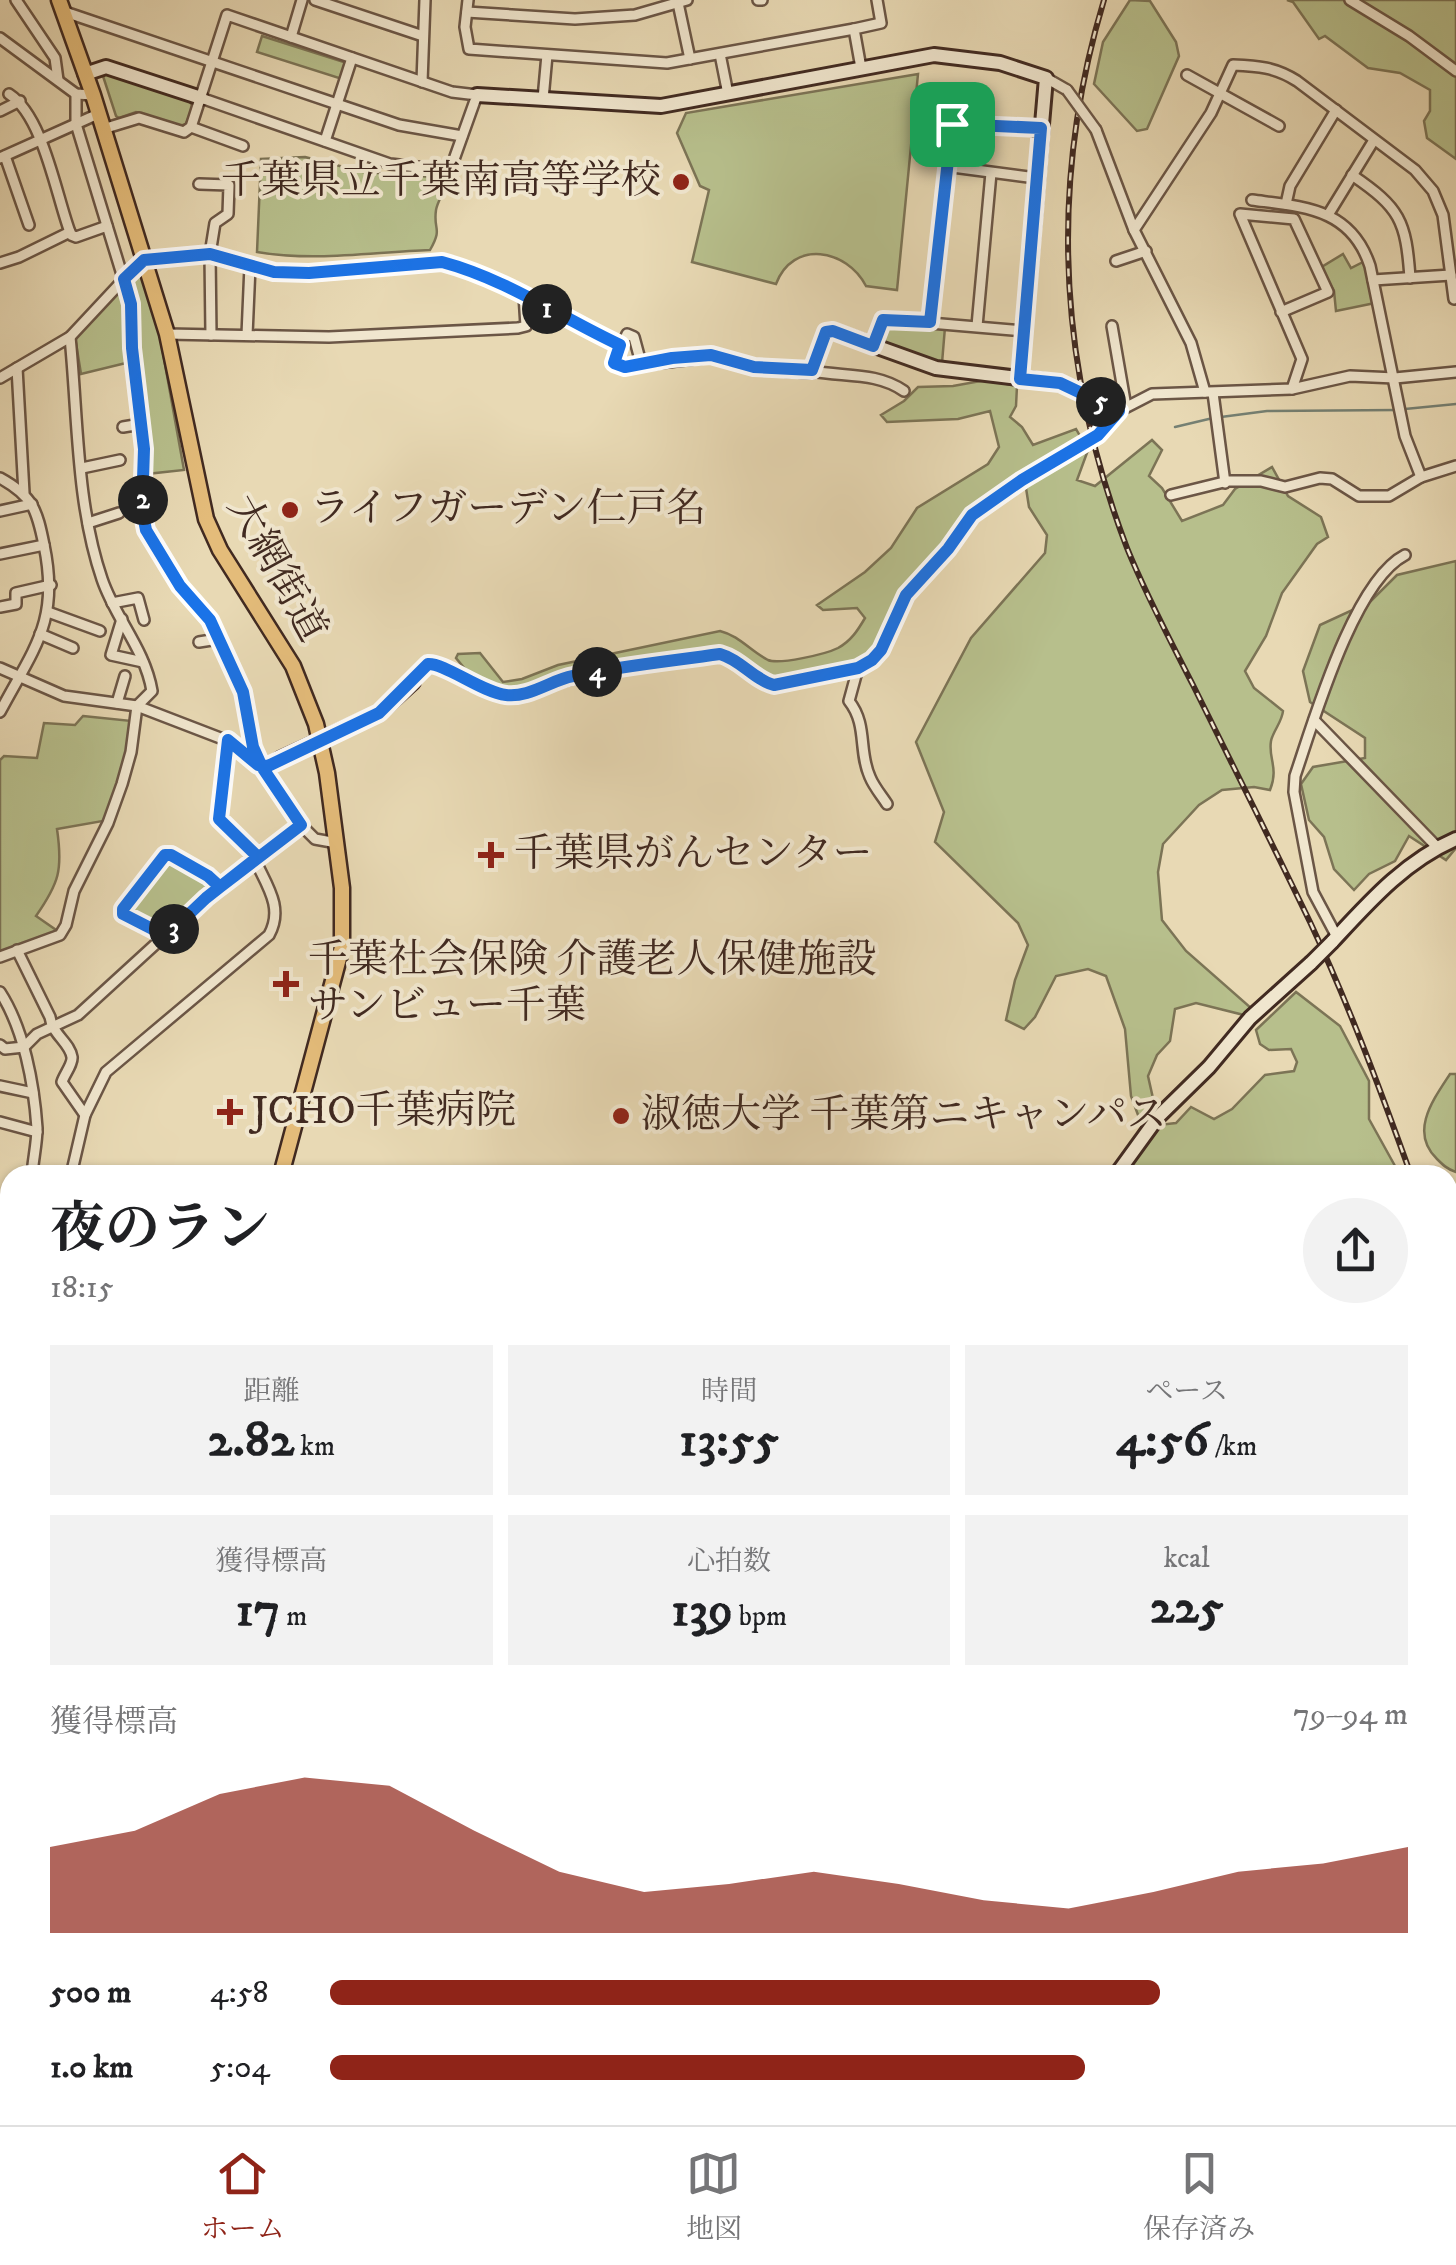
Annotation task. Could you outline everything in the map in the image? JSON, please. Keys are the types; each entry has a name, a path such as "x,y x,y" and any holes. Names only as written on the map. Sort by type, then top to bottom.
{"main road":[{"name":"大網街道","path":"61,5 167,334 206,520 220,550 293,666 320,739 338,843 342,948 284,1165"}],"street":[{"path":"16,0 54,58 58,80"},
{"path":"291,37 302,0"},
{"path":"315,0 423,36"},
{"path":"422,82 425,0"},
{"path":"468,0 465,27 469,49 667,62 881,23 877,0"},
{"path":"1350,0 1456,71"},
{"path":"466,12 575,19 635,15 682,1 690,59"},
{"path":"61,5 399,125 462,136"},
{"path":"103,129 139,118 175,131 184,132 191,126 227,16 452,92 477,95 661,106 944,55 1000,63 1046,78 1067,90 1096,130 1134,230 1191,343 1209,392 1225,482"},
{"path":"854,29 861,68"},
{"path":"0,38 76,94 93,95"},
{"path":"543,99 547,54"},
{"path":"720,54 728,94"},
{"path":"325,142 352,58"},
{"path":"1134,230 1211,113 1233,65 1263,66 1282,71 1336,110 1414,170 1433,191 1443,215 1454,300"},
{"path":"85,74 106,67 390,164 445,170 452,165 477,95"},
{"path":"1187,75 1279,126"},
{"path":"1020,379 1046,78"},
{"path":"9,94 20,101 40,140 70,232 76,236 107,226"},
{"path":"76,94 76,124 131,304 141,424 142,510 150,548 210,620 243,692 253,747 262,767 301,825 315,838 338,843"},
{"path":"0,112 20,101"},
{"path":"1286,204 1290,186 1336,110"},
{"path":"29,224 2,157 98,114"},
{"path":"930,322 952,124 1041,128"},
{"path":"191,126 242,146"},
{"path":"1328,215 1374,140"},
{"path":"945,166 1036,178"},
{"path":"977,326 990,173"},
{"path":"1352,175 1382,196 1398,214 1406,232 1410,278"},
{"path":"200,184 228,186 228,214 216,223 210,254 211,335"},
{"path":"1252,200 1328,215 1361,244 1374,280 1405,436 1421,477"},
{"path":"1281,312 1328,292 1294,220 1240,214 1281,312 1302,360 1292,389"},
{"path":"1,259 70,232"},
{"path":"1116,261 1146,251"},
{"path":"0,378 70,337 144,260 210,254 274,272 309,273 442,262 524,295 620,345"},
{"path":"247,335 250,266"},
{"path":"1374,280 1451,275"},
{"path":"167,334 330,337 518,328 526,326 524,295"},
{"path":"873,346 883,320 1024,331"},
{"path":"1112,326 1123,409"},
{"path":"812,370 826,332 833,331 936,368 1060,383 1123,409"},
{"path":"642,363 634,337 627,334 614,363 625,367 711,355 754,367 874,376 904,392"},
{"path":"0,957 60,935 64,930 74,892 108,823 122,784 137,706 152,690 143,662 102,579 88,523 70,337"},
{"path":"17,368 24,493"},
{"path":"262,767 379,713 423,666 432,663 472,685 508,696 525,694 570,676 720,654 774,685 858,668 881,650 906,595 948,549 972,515 1098,435 1123,409 1161,391 1292,389 1350,376 1395,378 1456,372"},
{"path":"123,427 141,424"},
{"path":"82,468 120,460"},
{"path":"1170,495 1225,482 1251,480 1285,487 1320,478 1332,479 1359,496 1389,496 1421,477 1456,466"},
{"path":"0,478 24,493 32,504 51,586 40,634 29,645 21,675 0,712"},
{"path":"0,511 32,504"},
{"path":"88,523 119,513"},
{"path":"0,554 44,545"},
{"path":"1335,940 1313,892 1294,792 1295,776 1356,616 1392,561 1405,555"},
{"path":"0,607 16,604 16,594 51,586"},
{"path":"112,603 138,598 144,620"},
{"path":"180,606 194,602"},
{"path":"48,612 100,631"},
{"path":"122,619 112,655 143,662"},
{"path":"40,634 73,648"},
{"path":"199,642 218,639"},
{"path":"0,668 64,696 137,706 228,740 262,767"},
{"path":"858,668 849,701 864,732 864,758 870,778 888,804"},
{"path":"117,703 125,676"},
{"path":"1314,720 1438,848"},
{"path":"74,1165 86,1115 106,1072 269,935 276,922 277,908 257,858 219,819 228,740"},
{"path":"2,1049 24,1048 37,1034 78,1015 220,887 301,825"},
{"path":"1123,1165 1158,1117 1209,1068 1250,1018 1335,940 1379,892 1438,848 1456,840"},
{"path":"166,936 143,927 122,912 165,855 208,876 220,887"},
{"path":"17,950 50,1018 51,1028 72,1056 62,1082 86,1115"},
{"path":"0,992 11,1010 24,1048 33,1093 37,1132 33,1165"},
{"path":"0,1086 33,1093"},
{"path":"0,1122 37,1132"},
{"path":"0,1620 0,1638"}],"green space":[{"path":"1130,0 1150,1 1176,42 1179,56 1147,129 1137,131 1094,84 1103,42"},
{"path":"1287,0 1456,0 1456,159 1427,138 1424,121 1430,111 1430,90 1400,73 1368,68 1325,36 1319,39 1293,2"},
{"path":"262,36 347,63 342,79 257,52"},
{"path":"102,73 188,100 193,106 186,124 180,126 136,112 119,118"},
{"path":"918,74 897,290 866,286 846,264 820,254 795,260 776,284 692,262 709,190 700,186 677,133 686,113"},
{"path":"305,157 363,172 447,178 436,210 437,233 430,250 322,256 257,252 261,159"},
{"path":"1343,254 1351,268 1365,261 1375,303 1336,311 1334,291 1320,268"},
{"path":"141,268 159,331 184,470 146,474 135,360 134,302 128,276"},
{"path":"122,285 128,302 130,362 81,374 75,337"},
{"path":"889,321 945,327 942,363 878,341 883,324"},
{"path":"986,380 1017,386 1016,406 1010,417 1033,445 1076,429 1088,450 1077,480 1095,486 1152,440 1162,450 1149,476 1162,488 1182,521 1223,505 1235,489 1272,467 1288,496 1321,517 1328,537 1317,544 1282,593 1266,636 1245,671 1254,688 1283,711 1271,741 1274,775 1270,790 1222,790 1199,805 1163,844 1158,872 1162,920 1186,951 1251,1008 1244,1015 1196,1003 1175,1009 1170,1041 1157,1055 1148,1076 1159,1125 1176,1123 1191,1107 1214,1119 1232,1109 1265,1075 1294,1071 1297,1062 1291,1049 1269,1050 1260,1044 1256,1030 1296,992 1340,1026 1369,1081 1369,1119 1394,1165 1130,1165 1145,1146 1131,1096 1125,1029 1106,976 1088,969 1056,976 1035,1017 1024,1029 1006,1020 1028,945 1018,923 935,842 944,812 916,742 971,638 1045,553 1047,535 1029,507 1026,488 1002,489 963,517 902,592 872,660 770,679 749,665 711,652 517,698 488,697 456,658 458,654 480,653 503,682 558,665 720,631 774,661 838,648 865,618 857,608 823,610 817,605 865,572 891,548 917,508 988,464 999,447 990,411 958,419 887,422 881,415 918,387"},
{"path":"1456,561 1456,848 1446,860 1409,836 1395,861 1369,874 1354,890 1334,869 1324,837 1309,820 1301,784 1313,767 1365,758 1365,738 1310,702 1303,671 1320,625 1370,602 1397,575"},
{"path":"83,716 132,721 120,784 103,821 57,829 57,876 36,916 59,932 0,954 0,760 4,756 37,758 44,723 75,725"},
{"path":"169,859 211,888 184,914 179,910 159,928 127,914 127,909"},
{"path":"1450,1074 1456,1074 1456,1165 1443,1165 1425,1138 1427,1116"}],"waterway":[{"path":"1405,409 1456,404"},
{"path":"1221,417 1267,411 1397,410"},
{"path":"1175,427 1213,418"}],"railway":[{"path":"1104,0 1086,70 1068,207 1069,276 1086,412 1127,548 1324,953 1407,1165"}],"place":[{"name":"千葉県立千葉南高等学校","path":"681,182"},
{"name":"ライフガーデン仁戸名","path":"290,510"},
{"name":"千葉県がんセンター","path":"491,855"},
{"name":"千葉社会保険 介護老人保健施設 サンビュー千葉","path":"286,984"},
{"name":"JCHO千葉病院","path":"230,1112"},
{"name":"淑徳大学 千葉第ニキャンパス","path":"621,1116"}],"route":[{"path":"952,124 930,322 883,320 873,346 826,332 812,370 754,367 711,355 625,367 614,363 620,345 524,295 442,262 309,273 274,272 210,254 144,260 136,265 124,279 131,304 144,449 142,510 146,530 180,586 210,620 243,692 253,747 262,767 301,825 220,887 208,876 165,855 123,914 166,936 206,898 258,857 219,819 228,740 258,765 262,767 268,766 379,713 428,664 438,664 472,685 508,696 525,694 570,676 720,654 774,685 858,668 876,657 906,595 948,549 972,515 1098,435 1119,411 1060,383 1020,379 1041,128 952,124"}]}
